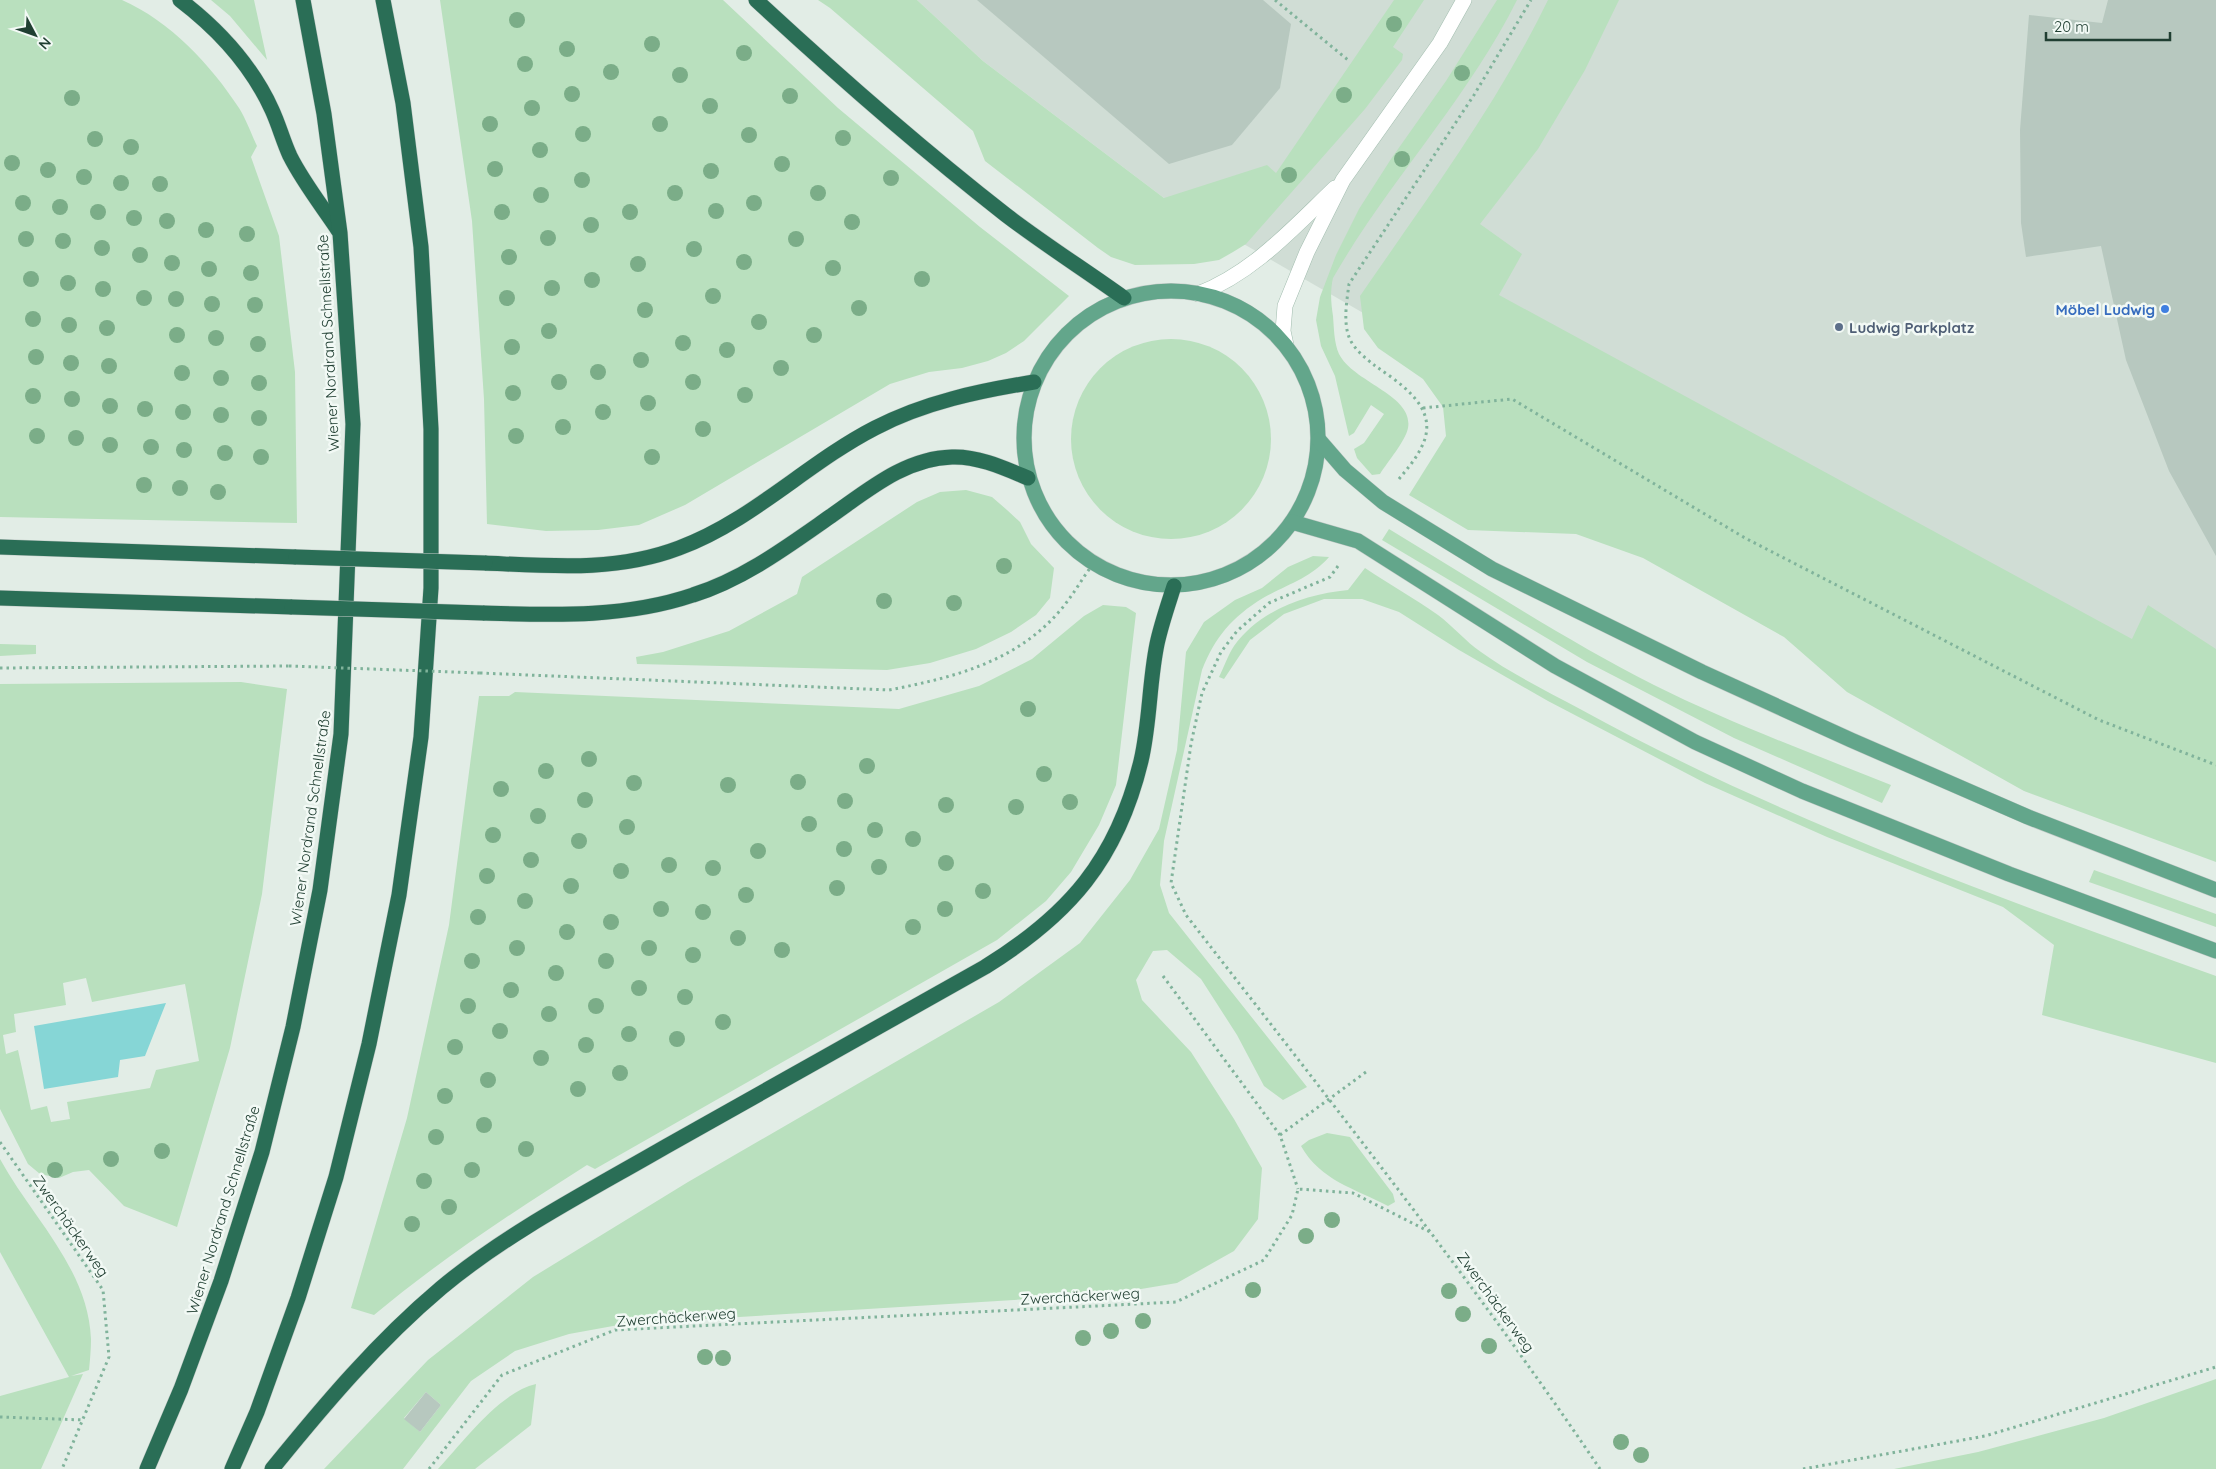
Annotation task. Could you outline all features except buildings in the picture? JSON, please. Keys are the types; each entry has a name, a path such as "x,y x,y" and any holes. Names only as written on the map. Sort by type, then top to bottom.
{"highway":[{"path":"180,0 198,13 227,42 253,77 272,109 291,157 340,233"},
{"name":"Wiener Nordrand Schnellstraße","path":"147,1469 181,1389 221,1281 262,1152 293,1027 320,890 341,734 353,424 340,233 324,114 303,0"},
{"path":"232,1469 257,1412 298,1298 336,1177 369,1044 397,905 422,737 431,588 431,429 421,248 402,103 383,0"},
{"path":"756,0 852,89 938,160 1008,216 1124,298"},
{"path":"0,547 581,567 636,561 679,548 727,525 875,428 913,411 946,400 1034,382"},
{"path":"0,598 582,615 639,609 693,595 741,574 780,552 881,481 908,466 930,459 953,457 978,460 1028,478"},
{"path":"272,1469 330,1397 376,1348 408,1317 478,1260 599,1185 985,967 1022,944 1065,907 1101,860 1129,803 1141,760 1157,644 1174,586"}],"main road":[{"path":"1166,290 1198,294 1209,295 1252,316 1286,345 1311,390 1319,440 1312,483 1292,522 1260,556 1220,578 1174,586 1132,581 1093,564 1064,541 1042,512 1028,478 1024,429 1034,382 1056,345 1087,317 1124,298 1166,290"},
{"path":"1319,440 1344,470 1384,502 1492,569 1702,672 1851,740 2028,817 2216,890"},
{"path":"1292,522 1358,541 1555,666 1704,746 1802,791 2008,874 2216,951"}],"street":[{"path":"1286,345 1283,331 1285,306 1307,252 1343,180 1440,42 1464,0"},
{"path":"1198,294 1234,278 1250,267 1343,180"}],"path":[{"path":"1275,0 1348,60"},
{"path":"1396,484 1422,448 1428,431 1423,408 1409,390 1363,356 1349,337 1346,310 1349,284 1474,94 1532,0"},
{"path":"1423,408 1512,399 1745,538 2099,720 2216,765"},
{"path":"0,668 289,666 889,690 937,680 986,665 1028,640 1057,614 1093,564"},
{"path":"1330,577 1269,603 1238,631 1221,652 1202,693 1191,744 1171,883 1186,915 1433,1234"},
{"path":"1163,976 1280,1135 1298,1189"},
{"path":"1280,1135 1366,1072"},
{"name":"Zwerchäckerweg","path":"0,1142 103,1290 109,1357 62,1469"},
{"name":"Zwerchäckerweg","path":"429,1469 502,1376 615,1330 1176,1302 1264,1260 1292,1215 1298,1189 1353,1193 1433,1234 1553,1399 1600,1469"},
{"path":"1803,1469 1985,1436 2216,1367"},
{"path":"0,1417 84,1420"}],"shaded area":[{"path":"917,0 2216,0 2216,746 1450,363 1164,198 983,61"}],"green space":[{"path":"0,0 122,0 157,20 188,46 216,76 242,112 257,146 251,157 279,236 295,372 297,523 0,517"},
{"path":"211,0 254,0 267,60 230,16"},
{"path":"440,0 723,0 838,108 980,227 1069,296 1024,341 1006,353 988,361 962,368 929,372 890,384 685,505 639,525 598,530 546,531 487,524 484,399 472,221"},
{"path":"818,0 917,0 983,61 1164,198 1267,165 1276,173 1394,0 1424,0 1393,47 1403,54 1402,60 1365,109 1246,244 1219,260 1194,264 1135,265 1111,257 1098,248 985,161 973,131 830,8"},
{"path":"1497,0 1517,0 1475,72 1378,208 1333,278 1331,302 1335,340 1339,354 1357,373 1393,398 1402,407 1407,417 1407,433 1400,445 1380,474 1372,475 1357,458 1354,449 1364,443 1384,414 1371,405 1354,433 1349,436 1335,376 1321,346 1316,320 1320,297 1336,255 1359,209 1391,159 1446,81"},
{"path":"1548,0 1619,0 1585,70 1538,149 1480,224 1522,254 1499,295 2132,639 2148,605 2216,649 2216,862 2024,791 1847,692 1784,637 1643,558 1576,534 1468,530 1409,495 1446,436 1443,407 1423,379 1378,348 1364,329 1360,296 1484,114 1528,39"},
{"path":"1171,339 1190,341 1218,351 1234,362 1248,376 1263,401 1269,420 1271,439 1269,458 1259,486 1248,502 1234,516 1209,531 1190,537 1171,539 1152,537 1124,527 1108,516 1094,502 1079,477 1073,458 1071,439 1073,420 1083,392 1094,376 1108,362 1133,347 1152,341"},
{"path":"966,490 992,497 1007,510 1020,522 1031,544 1054,568 1050,598 1036,615 1011,632 976,649 930,663 887,670 637,664 636,657 663,652 729,631 797,594 802,577 917,502 940,492"},
{"path":"1389,529 1553,629 1654,685 1741,725 1891,785 1882,803 1734,738 1587,662 1382,540"},
{"path":"1313,556 1329,557 1306,576 1263,598 1242,613 1219,638 1207,658 1202,670 1164,841 1160,885 1169,913 1307,1087 1283,1100 1264,1086 1237,1035 1201,979 1167,950 1153,951 1136,980 1142,1000 1191,1052 1234,1119 1262,1168 1258,1219 1234,1251 1177,1283 1111,1294 624,1324 569,1334 515,1351 471,1381 403,1469 324,1469 428,1360 533,1277 688,1182 999,1002 1080,943 1130,880 1159,829 1177,750 1186,652 1204,622 1235,600 1262,588 1288,567","holes":["426,1392 441,1405 420,1432 404,1418"]},
{"path":"1365,568 1438,615 1475,648 1517,675 1656,749 1734,787 1813,822 1973,887 2216,976 2216,1063 2042,1015 2054,945 2003,907 1827,837 1705,783 1548,701 1459,650 1399,612 1362,599 1324,599 1284,614 1250,640 1224,679 1219,677 1234,646 1257,623 1270,614 1300,600 1316,595 1348,590"},
{"path":"1103,605 1126,607 1136,613 1116,785 1099,825 1071,872 1046,901 997,940 595,1169 587,1165 478,1237 399,1294 374,1315 351,1308 407,1118 449,925 479,696 509,696 515,692 899,709 979,686 1032,659 1084,616"},
{"path":"0,644 36,645 36,654 0,656"},
{"path":"241,682 287,689 262,894 230,1048 177,1227 124,1206 89,1170 73,1172 59,1178 40,1174 28,1164 0,1109 0,684","holes":["86,978 92,1002 185,984 199,1061 156,1070 150,1088 67,1102 70,1119 51,1122 47,1106 31,1110 18,1050 6,1054 3,1035 16,1032 14,1014 66,1005 63,983"]},
{"path":"2094,870 2216,914 2216,927 2089,882"},
{"path":"1327,1133 1350,1137 1393,1194 1395,1202 1388,1206 1339,1182 1318,1168 1301,1146 1309,1140"},
{"path":"0,1159 69,1266 80,1289 88,1313 91,1339 89,1370 71,1376 83,1374 41,1469 0,1469 0,1396 69,1377 0,1252"},
{"path":"2216,1379 2216,1469 1894,1469 1978,1452 2104,1418"},
{"path":"536,1384 531,1425 475,1469 438,1469 496,1407 522,1389"}],"water":[{"path":"166,1003 145,1056 120,1060 118,1077 44,1089 34,1026"}],"place":[{"name":"Möbel Ludwig","path":"2165,309"},
{"name":"Ludwig Parkplatz","path":"1839,327"}]}
